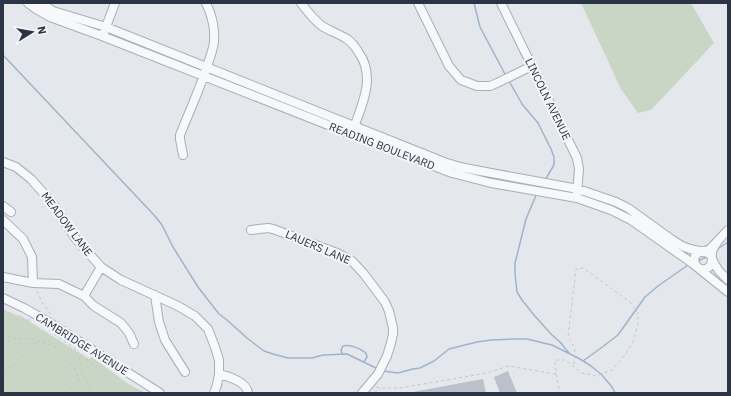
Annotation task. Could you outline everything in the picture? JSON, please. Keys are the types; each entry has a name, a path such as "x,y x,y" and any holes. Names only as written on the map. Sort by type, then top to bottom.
{"street":[{"name":"READING BOULEVARD","path":"28,3 50,17 452,173 491,183 577,198 612,210 626,217 698,268 728,292"},
{"name":"READING BOULEVARD","path":"40,3 53,11 106,27 354,125 428,156 460,167 578,189 616,202 628,208 682,246 708,253 719,271 728,280"},
{"path":"102,36 115,3"},
{"path":"183,155 180,135 204,76 213,46 214,31 211,16 206,3"},
{"path":"301,3 322,25 348,40 357,49 365,63 367,78 366,89 351,134"},
{"path":"418,3 449,66 461,80 477,86 490,86 532,66"},
{"name":"LINCOLN AVENUE","path":"501,3 577,158 580,169 577,198"},
{"name":"MEADOW LANE","path":"3,162 16,167 31,179 53,204 76,239 101,268 121,280 178,306 196,316 208,329 219,360 219,374 214,393"},
{"path":"3,206 11,212"},
{"path":"3,220 23,239 32,257 33,283"},
{"name":"LAUERS LANE","path":"251,230 268,228 273,229 352,260 382,297 389,312 393,334 390,349 384,362 378,374 365,390"},
{"path":"718,241 714,248 712,263 709,268 704,270 698,268 695,263 695,258 698,254 710,249 728,230"},
{"path":"84,296 101,268"},
{"path":"3,277 33,283 59,284 84,296 94,306 121,323 129,333 134,344"},
{"path":"155,296 159,322 165,340 185,372"},
{"name":"CAMBRIDGE AVENUE","path":"3,298 47,321 160,393"},
{"path":"219,374 231,377 247,387 248,393"}],"path":[{"path":"560,393 556,374 556,360 565,360 574,368 582,373 596,376 612,370 625,355 633,342 638,324 638,313 630,302 583,268 576,269 568,337 575,349 574,368"},
{"path":"33,283 42,302 53,318"},
{"path":"3,320 30,320 36,323"},
{"path":"3,332 11,338 31,339 54,346 62,352 67,361 75,369 79,380 65,393"},
{"path":"53,333 73,347 80,355 127,393"},
{"path":"3,347 11,338"},
{"path":"3,371 13,366 37,341"},
{"path":"80,355 80,364 93,393"},
{"path":"75,369 80,364"},
{"path":"365,390 400,388 487,373 508,366 556,374"},
{"path":"375,393 382,388"}],"green space":[{"path":"581,3 691,3 714,43 651,110 638,113 621,89"},
{"path":"3,309 18,316 19,315 89,359 92,357 127,383 145,393 3,393"}],"building":[{"path":"508,371 517,393 500,393 494,377"},
{"path":"483,379 486,393 413,393 413,392"}],"waterway":[{"path":"474,3 480,27 506,76"},
{"path":"3,55 154,215 162,225 173,247 198,287 219,314 247,338 264,351 288,358 312,358 323,355 347,354 378,369"},
{"path":"509,81 522,104 538,123 554,157 554,165 545,180"},
{"path":"537,193 526,219 515,263 517,292 534,315 569,353"},
{"path":"716,250 728,242"},
{"path":"697,261 707,257"},
{"path":"583,361 618,335 645,297 688,265"},
{"path":"383,371 398,373 420,368 434,361 449,349 477,342 527,339 552,345 580,359 602,375 615,393"},
{"path":"342,354 341,350 343,346 355,347 366,353 367,357 364,362"}]}
